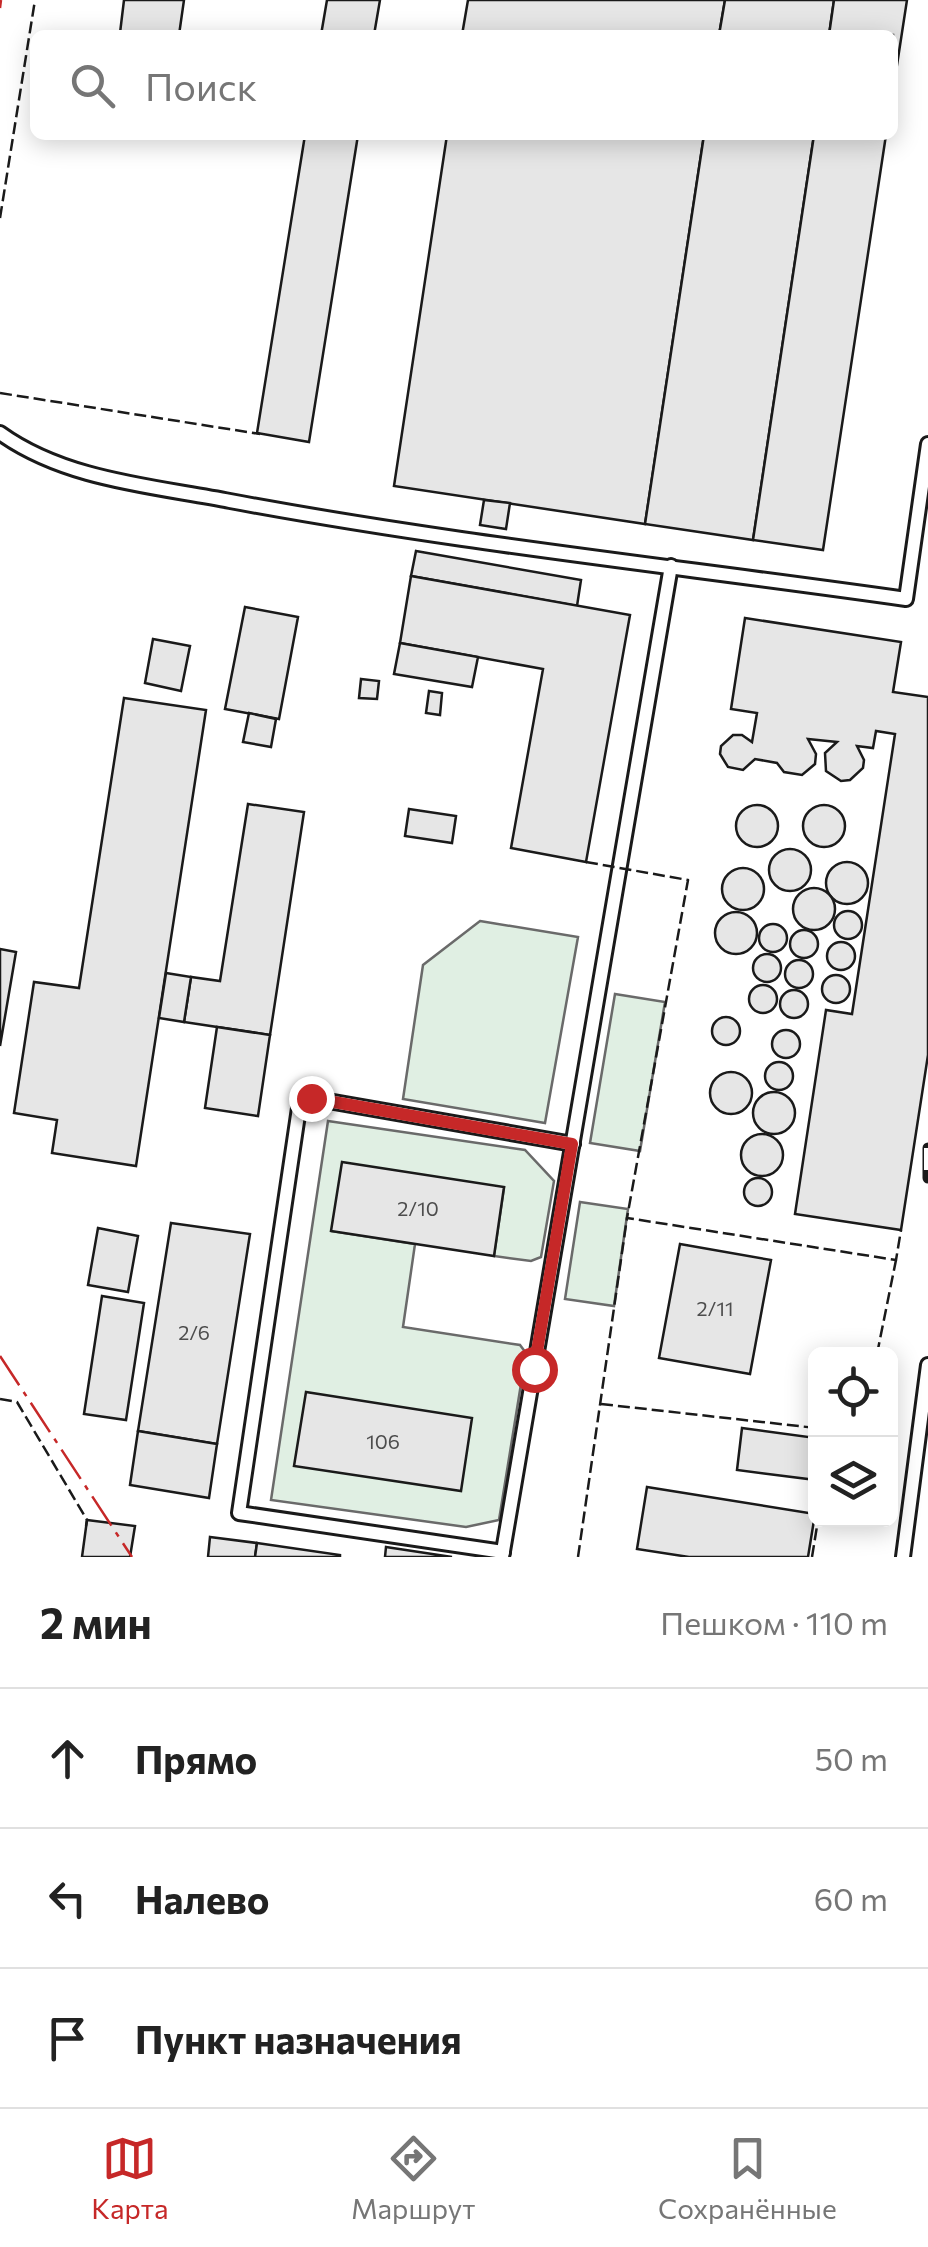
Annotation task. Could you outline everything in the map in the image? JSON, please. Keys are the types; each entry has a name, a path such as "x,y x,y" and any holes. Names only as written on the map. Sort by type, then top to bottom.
{"lane":[{"path":"0,433 24,450 66,468 317,517 906,598 928,444"},
{"path":"572,1144 311,1098 304,1101 299,1108 239,1513 502,1554 671,566"},
{"path":"903,1557 928,1365"}],"green space":[{"path":"480,921 578,937 545,1123 403,1099 423,965"},
{"path":"615,994 665,1002 640,1151 590,1143"},
{"path":"328,1121 525,1150 554,1181 541,1257 531,1261 494,1256 504,1188 331,1231 415,1244 403,1327 520,1345 526,1353 499,1520 466,1527 271,1500"},
{"path":"580,1202 628,1209 614,1306 565,1299"}],"building":[{"path":"124,0 184,0 180,30 120,30"},
{"path":"327,0 380,0 375,30 322,30"},
{"path":"468,0 725,0 720,30 463,30"},
{"path":"725,0 834,0 830,30 720,30"},
{"path":"834,0 907,0 898,58 898,30 830,30"},
{"path":"304,140 357,140 309,442 257,433"},
{"path":"446,140 703,140 645,524 394,486"},
{"path":"703,140 813,140 753,540 645,524"},
{"path":"813,140 885,140 823,550 753,540"},
{"path":"484,500 510,503 506,529 480,525"},
{"path":"416,551 581,580 577,606 411,576"},
{"path":"411,576 630,615 586,862 511,848 543,669 400,643"},
{"path":"245,607 298,617 279,719 225,709"},
{"path":"745,618 901,642 893,692 928,697 928,1055 901,1230 795,1214 826,1010 852,1014 895,734 876,731 873,748 857,746 864,760 863,768 850,780 841,781 826,771 825,753 837,742 808,739 816,754 815,764 802,775 784,772 777,763 755,759 743,770 728,767 720,754 721,746 733,735 742,735 752,742 757,713 731,709"},
{"path":"153,639 190,646 181,691 145,683"},
{"path":"400,643 478,657 472,687 394,674"},
{"path":"361,679 379,681 377,699 359,698"},
{"path":"429,691 442,693 440,715 426,713"},
{"path":"124,698 206,710 136,1166 52,1153 57,1120 14,1113 34,982 79,988"},
{"path":"249,713 276,719 271,747 243,742"},
{"path":"248,804 304,812 270,1035 184,1022 191,977 220,981"},
{"path":"757,805 772,811 778,826 772,841 757,847 742,841 736,826 742,811"},
{"path":"824,805 839,811 845,826 839,841 824,847 809,841 803,826 809,811"},
{"path":"409,809 456,816 452,843 405,836"},
{"path":"790,849 805,855 811,870 805,885 790,891 775,885 769,870 775,855"},
{"path":"847,862 862,868 868,883 862,898 847,904 832,898 826,883 832,868"},
{"path":"743,868 758,874 764,889 758,904 743,910 728,904 722,889 728,874"},
{"path":"814,888 829,894 835,909 829,924 814,930 799,924 793,909 799,894"},
{"path":"848,911 858,915 862,925 858,935 848,939 838,935 834,925 838,915"},
{"path":"736,912 751,918 757,933 751,948 736,954 721,948 715,933 721,918"},
{"path":"773,924 783,928 787,938 783,948 773,952 763,948 759,938 763,928"},
{"path":"804,930 814,934 818,944 814,954 804,958 794,954 790,944 794,934"},
{"path":"841,942 851,946 855,956 851,966 841,970 831,966 827,956 831,946"},
{"path":"0,949 16,952 0,1046"},
{"path":"767,954 777,958 781,968 777,978 767,982 757,978 753,968 757,958"},
{"path":"799,960 809,964 813,974 809,984 799,988 789,984 785,974 789,964"},
{"path":"166,973 191,977 184,1022 159,1018"},
{"path":"836,975 846,979 850,989 846,999 836,1003 826,999 822,989 826,979"},
{"path":"763,985 773,989 777,999 773,1009 763,1013 753,1009 749,999 753,989"},
{"path":"794,990 804,994 808,1004 804,1014 794,1018 784,1014 780,1004 784,994"},
{"path":"726,1017 736,1021 740,1031 736,1041 726,1045 716,1041 712,1031 716,1021"},
{"path":"217,1027 270,1035 258,1116 205,1108"},
{"path":"786,1030 796,1034 800,1044 796,1054 786,1058 776,1054 772,1044 776,1034"},
{"path":"779,1062 789,1066 793,1076 789,1086 779,1090 769,1086 765,1076 769,1066"},
{"path":"731,1072 746,1078 752,1093 746,1108 731,1114 716,1108 710,1093 716,1078"},
{"path":"774,1092 789,1098 795,1113 789,1128 774,1134 759,1128 753,1113 759,1098"},
{"path":"762,1134 777,1140 783,1155 777,1170 762,1176 747,1170 741,1155 747,1140"},
{"path":"342,1162 504,1187 494,1256 331,1231"},
{"path":"758,1178 768,1182 772,1192 768,1202 758,1206 748,1202 744,1192 748,1182"},
{"path":"171,1223 250,1234 217,1444 138,1431"},
{"path":"98,1228 138,1236 128,1292 88,1285"},
{"path":"680,1244 771,1260 750,1374 659,1358"},
{"path":"102,1296 144,1303 126,1420 84,1414"},
{"path":"306,1392 472,1418 461,1491 294,1466"},
{"path":"742,1428 808,1437 808,1479 737,1470"},
{"path":"138,1431 217,1444 209,1498 130,1485"},
{"path":"647,1487 808,1513 808,1527 813,1527 808,1557 689,1557 637,1549"},
{"path":"87,1520 135,1526 130,1557 82,1557"},
{"path":"210,1537 257,1543 255,1557 208,1557"},
{"path":"257,1543 340,1555 340,1557 255,1557"},
{"path":"386,1547 452,1557 385,1557"}],"railway":[{"path":"928,1148 928,1178"}],"fence":[{"path":"30,30 35,0"},
{"path":"0,218 30,31"},
{"path":"0,393 260,434"},
{"path":"586,862 688,880 627,1218 896,1260 901,1230"},
{"path":"578,1557 627,1218"},
{"path":"878,1347 896,1260"},
{"path":"0,1399 17,1402 87,1520 86,1526"},
{"path":"601,1404 808,1427"},
{"path":"812,1557 817,1527"}],"power":[{"path":"0,8 1,0"},
{"path":"0,1356 132,1557"}],"route":[{"path":"311,1098 572,1144 534,1369"}]}
